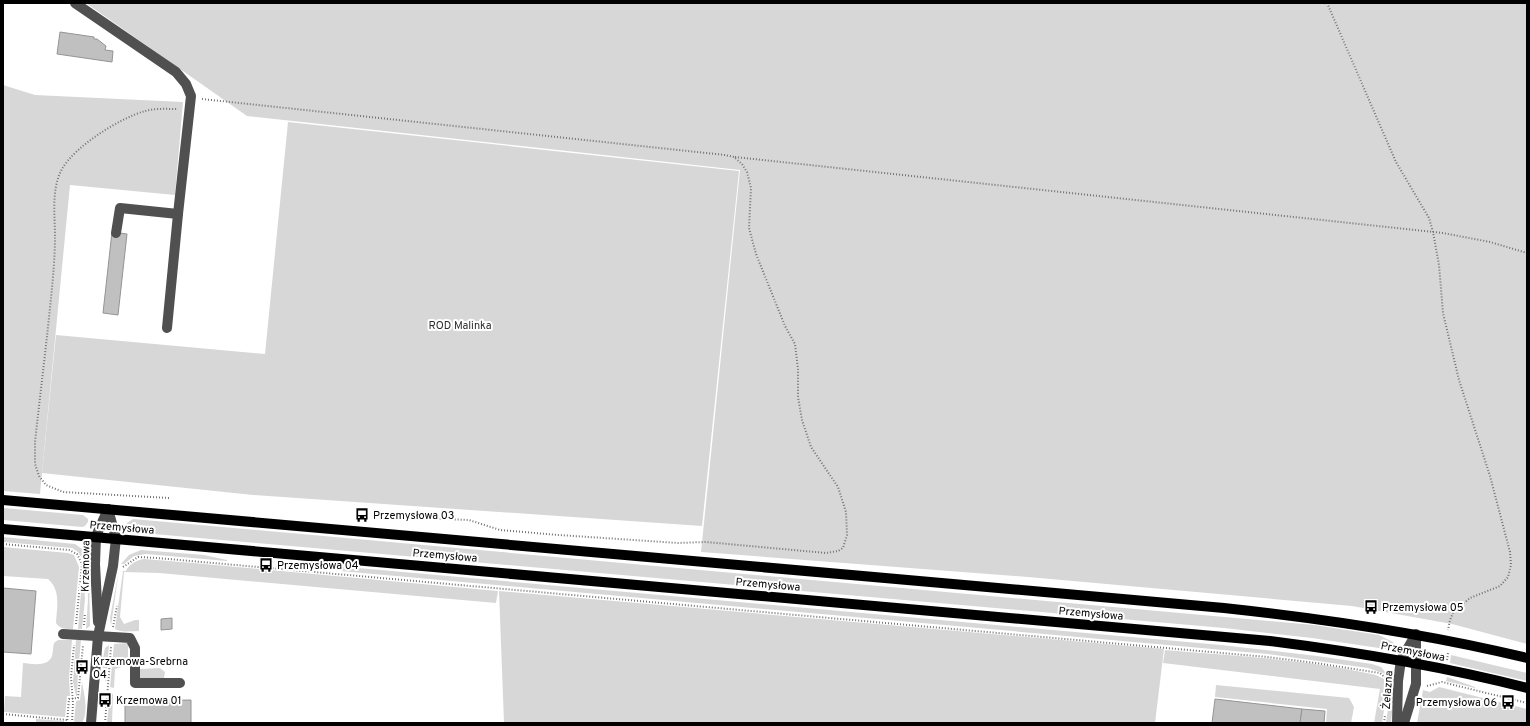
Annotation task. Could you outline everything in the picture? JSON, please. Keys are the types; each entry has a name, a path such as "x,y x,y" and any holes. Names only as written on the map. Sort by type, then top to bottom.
{"main road":[{"name":"Przemysłowa","path":"3,500 1224,608 1319,619 1416,634 1527,658"},
{"name":"Przemysłowa","path":"3,528 1251,639 1317,647 1401,660 1527,688"}],"street":[{"path":"75,3 176,72 186,84 191,98 167,328"},
{"path":"116,233 120,208 178,214"},
{"name":"Krzemowa","path":"91,723 98,636 95,564 96,536 108,509"},
{"name":"Krzemowa","path":"98,636 113,566 116,538 108,509"},
{"path":"63,634 130,638 135,648 135,684 180,683"},
{"name":"Żelazna","path":"1397,723 1398,681 1401,660 1416,634"},
{"name":"Żelazna","path":"1404,723 1416,684 1416,634"}],"path":[{"path":"1327,3 1396,162 1429,218 1439,264 1443,313 1460,380 1500,511 1510,552 1511,565 1508,577 1500,586 1470,598 1453,613 1446,640"},
{"path":"191,98 1433,232 1490,242 1527,254"},
{"path":"169,498 63,492 46,485 39,476 36,464 35,442 48,332 54,246 55,199 57,184 62,169 72,154 84,144 128,118 144,111 159,109 190,110"},
{"path":"372,516 469,520 500,530 678,544 706,542 826,553 838,551 843,548 848,535 846,512 838,487 811,447 802,420 798,397 798,369 795,344 785,326 756,254 749,228 751,188 747,172 742,164 734,157"},
{"path":"3,544 69,550 77,554 82,564 85,564"},
{"path":"120,567 125,566 138,557 151,557 1267,657 1373,672 1383,676 1390,682"},
{"path":"1422,685 1428,686 1442,682 1527,703"},
{"path":"3,714 67,720 67,723"}],"green space":[{"path":"86,3 1527,3 1527,644 1452,624 1352,606 1028,577 701,552 740,170 247,116"},
{"path":"3,85 35,95 183,102 175,195 70,185 40,494 3,491"},
{"name":"ROD Malinka","path":"288,122 739,171 702,526 253,495 42,473 56,335 265,354"},
{"path":"3,508 83,515 88,519 88,522 82,527 3,520"},
{"path":"133,519 1314,625 1379,635 1393,642 1395,648 1392,650 1312,638 1224,628 131,532 127,528 127,523"},
{"path":"3,537 75,544 82,549 88,560 83,560 78,552 72,548 3,542"},
{"path":"3,547 68,553 74,555 79,567 73,629 63,628 56,623 57,594 52,583 48,579 3,576"},
{"path":"141,550 204,555 227,561 146,554 134,556 124,564 121,564 129,555"},
{"path":"144,559 498,591 496,603 159,573 124,572 120,617 124,624 139,620 139,631 124,631 115,629 123,571 126,571 129,566 139,560"},
{"path":"313,564 1221,645 1372,664 1381,667 1391,679 1383,673 1368,668 1268,654 296,567"},
{"path":"83,567 85,599 82,629 78,629"},
{"path":"87,567 89,568 90,626 86,629 88,599"},
{"path":"119,570 111,626 110,618"},
{"path":"499,591 1164,649 1155,723 504,723"},
{"path":"58,640 72,640 69,678 70,696 67,696 65,717 4,712 5,696 21,697 23,663 40,664 47,662 52,656 54,643"},
{"path":"76,640 81,640 79,662 76,662 75,671 78,671 77,696 73,682"},
{"path":"128,643 128,665 115,669 114,688 110,687 114,644"},
{"path":"109,645 106,683 102,663 105,648"},
{"path":"1165,650 1244,656 1324,665 1376,675 1384,679 1388,685 1382,723 1374,723 1380,689 1163,663"},
{"path":"1431,652 1444,654 1443,661 1427,658 1427,654"},
{"path":"1451,655 1527,673 1527,681 1450,663"},
{"path":"160,668 165,672 164,678 139,678 140,669"},
{"path":"1447,677 1475,687 1475,688 1446,681"},
{"path":"82,682 85,713 82,723 74,723 76,701 80,700"},
{"path":"1216,685 1349,698 1354,707 1351,723 1326,723 1327,709 1215,697"},
{"path":"1391,687 1394,687 1394,691 1391,723 1386,723"},
{"path":"1439,687 1527,709 1527,723 1417,723 1423,690 1430,692"},
{"path":"110,693 113,694 112,723 107,723"},
{"path":"36,719 64,721 64,723 36,723"}],"building":[{"path":"60,32 94,37 94,39 97,39 106,46 105,50 113,51 112,62 57,54"},
{"path":"112,232 127,234 118,315 103,313"},
{"path":"3,588 36,591 31,654 3,652"},
{"path":"172,618 172,629 161,630 161,619"},
{"path":"1215,699 1302,709 1300,723 1212,723"},
{"path":"191,700 191,723 125,723 125,701"},
{"path":"1302,709 1325,711 1324,723 1300,723"}],"place":[{"name":"Przemysłowa 03","path":"362,515"},
{"name":"Przemysłowa 04","path":"266,565"},
{"name":"Przemysłowa 05","path":"1371,607"},
{"name":"Krzemowa-Srebrna 04","path":"82,667"},
{"name":"Krzemowa 01","path":"105,700"},
{"name":"Przemysłowa 06","path":"1508,702"}]}
